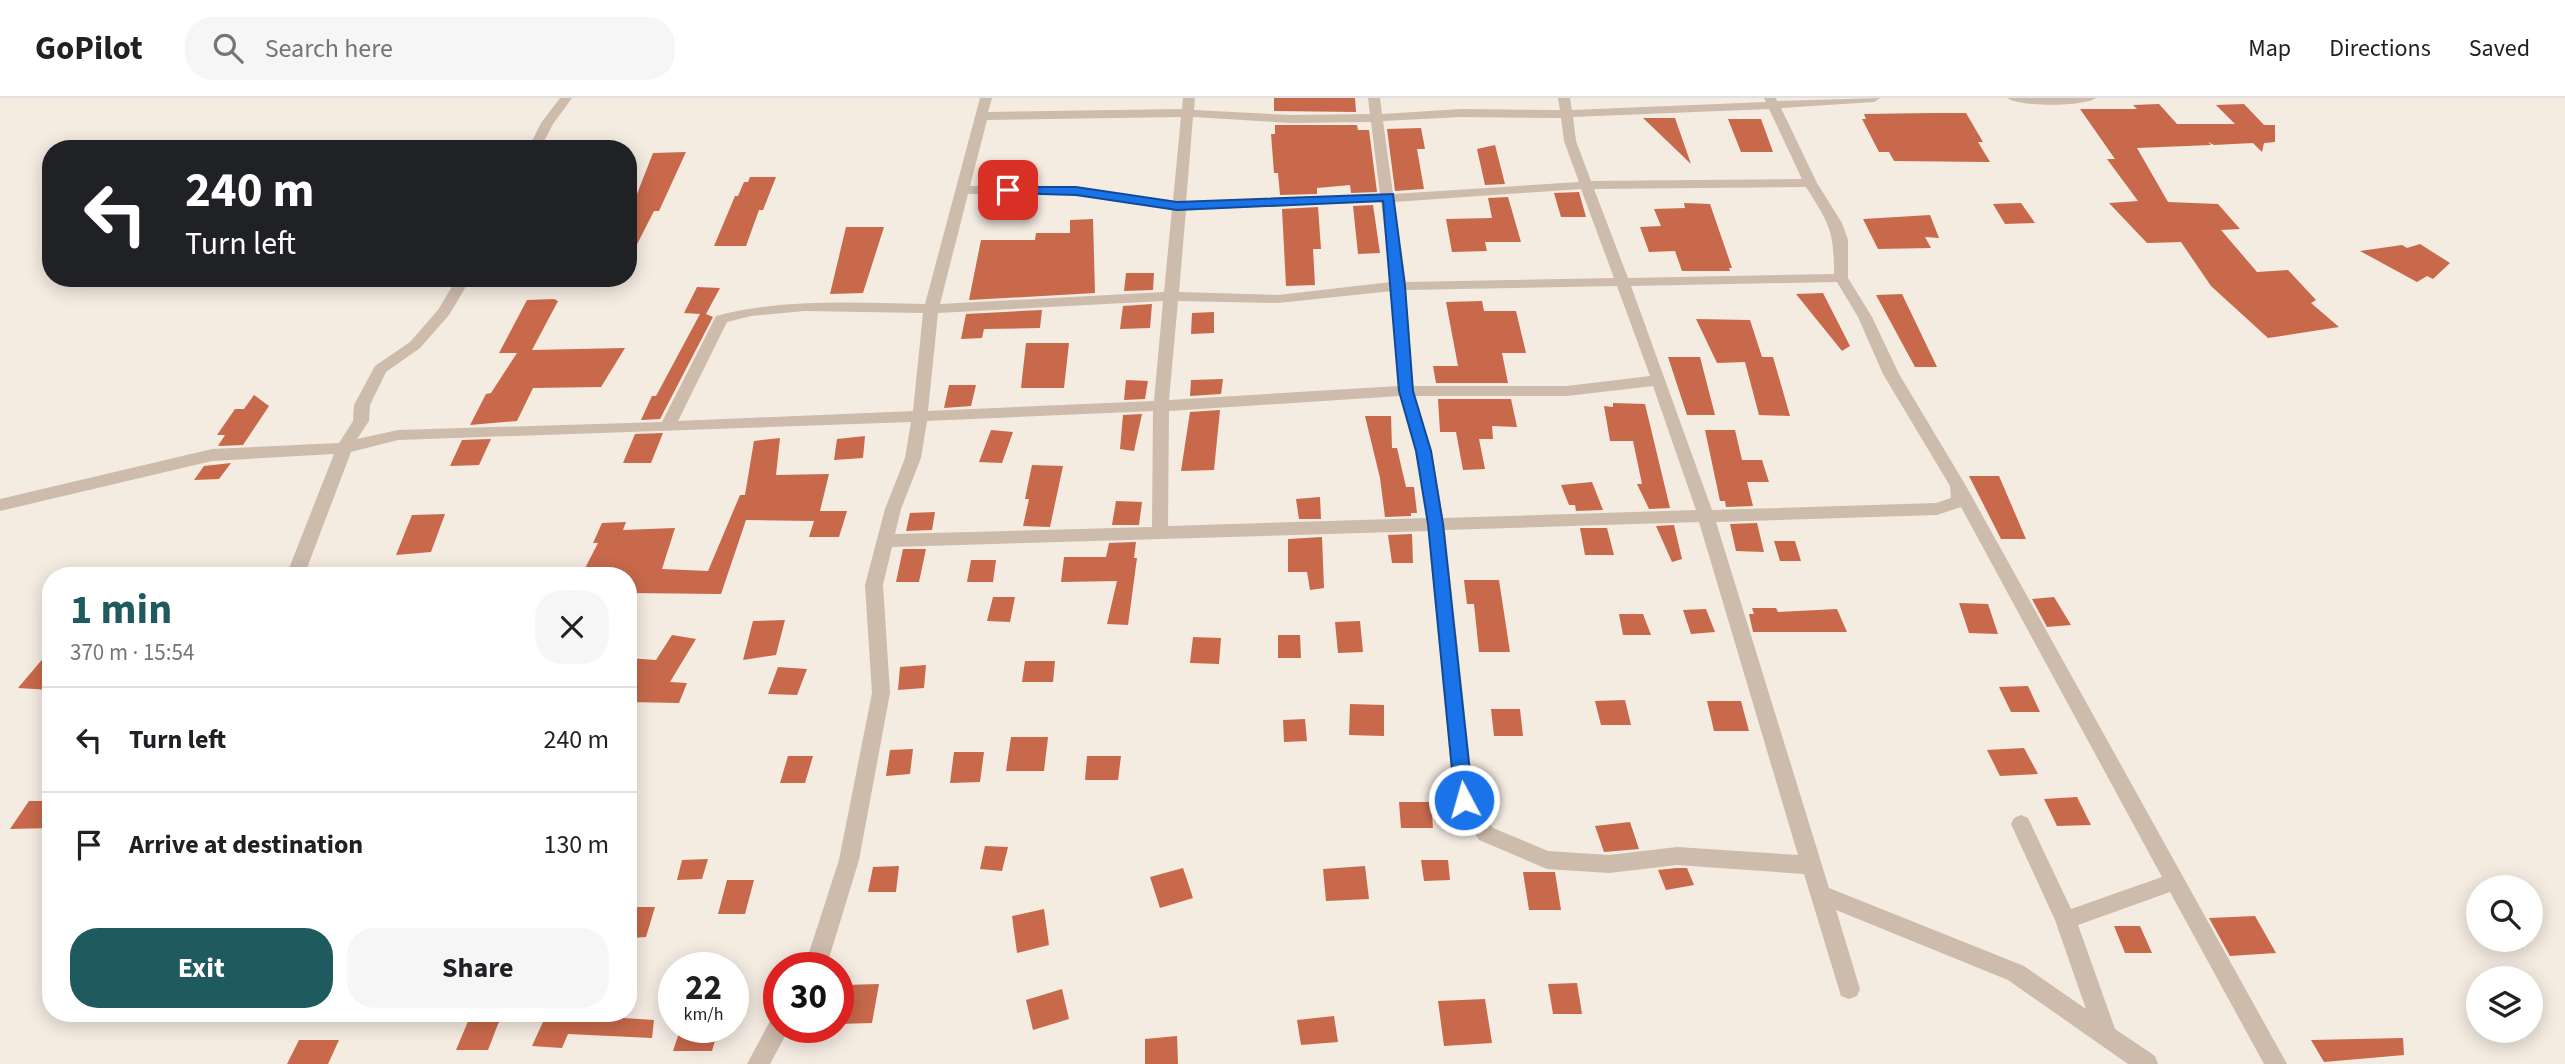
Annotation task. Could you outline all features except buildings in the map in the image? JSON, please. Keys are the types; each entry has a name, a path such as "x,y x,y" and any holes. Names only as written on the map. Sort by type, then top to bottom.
{"street":[{"path":"538,140 547,123 566,98"},
{"path":"1160,532 1161,406 1177,206 1189,98"},
{"path":"1374,98 1399,286 1406,391 1424,451 1436,524 1464,800 1486,834 1547,860 1609,864 1677,856 1811,865"},
{"path":"822,952 849,860 881,693 874,585 884,541 912,458 920,416 931,309 984,107 1292,119 1378,118 1566,106 1709,109 1772,101 1874,98"},
{"path":"2013,98 2051,101 2090,98"},
{"path":"1772,101 1838,232 1841,278 1865,317 1891,374 1958,486 2276,1064"},
{"path":"1566,106 1570,141 1585,185 1659,380 1706,516 1849,989"},
{"path":"963,190 1076,191 1177,206 1585,185 1811,183"},
{"path":"667,427 721,319 751,312 804,307 931,309 1169,296 1278,299 1399,286 1841,278"},
{"path":"298,567 344,448 361,421 362,405 380,369 415,345 444,312 459,287"},
{"path":"0,505 212,455 344,448 398,435 667,427 1161,406 1406,391 1567,391 1659,380"},
{"path":"884,541 1937,509 1960,501 1958,486"},
{"path":"2021,824 2066,920 2108,1037"},
{"path":"2066,920 2175,881"},
{"path":"1821,894 2016,973 2147,1064"},
{"path":"758,1064 770,1043"}],"route":[{"path":"1008,190 1076,191 1177,206 1389,197 1399,286 1406,391 1424,451 1436,524 1464,800"}]}
